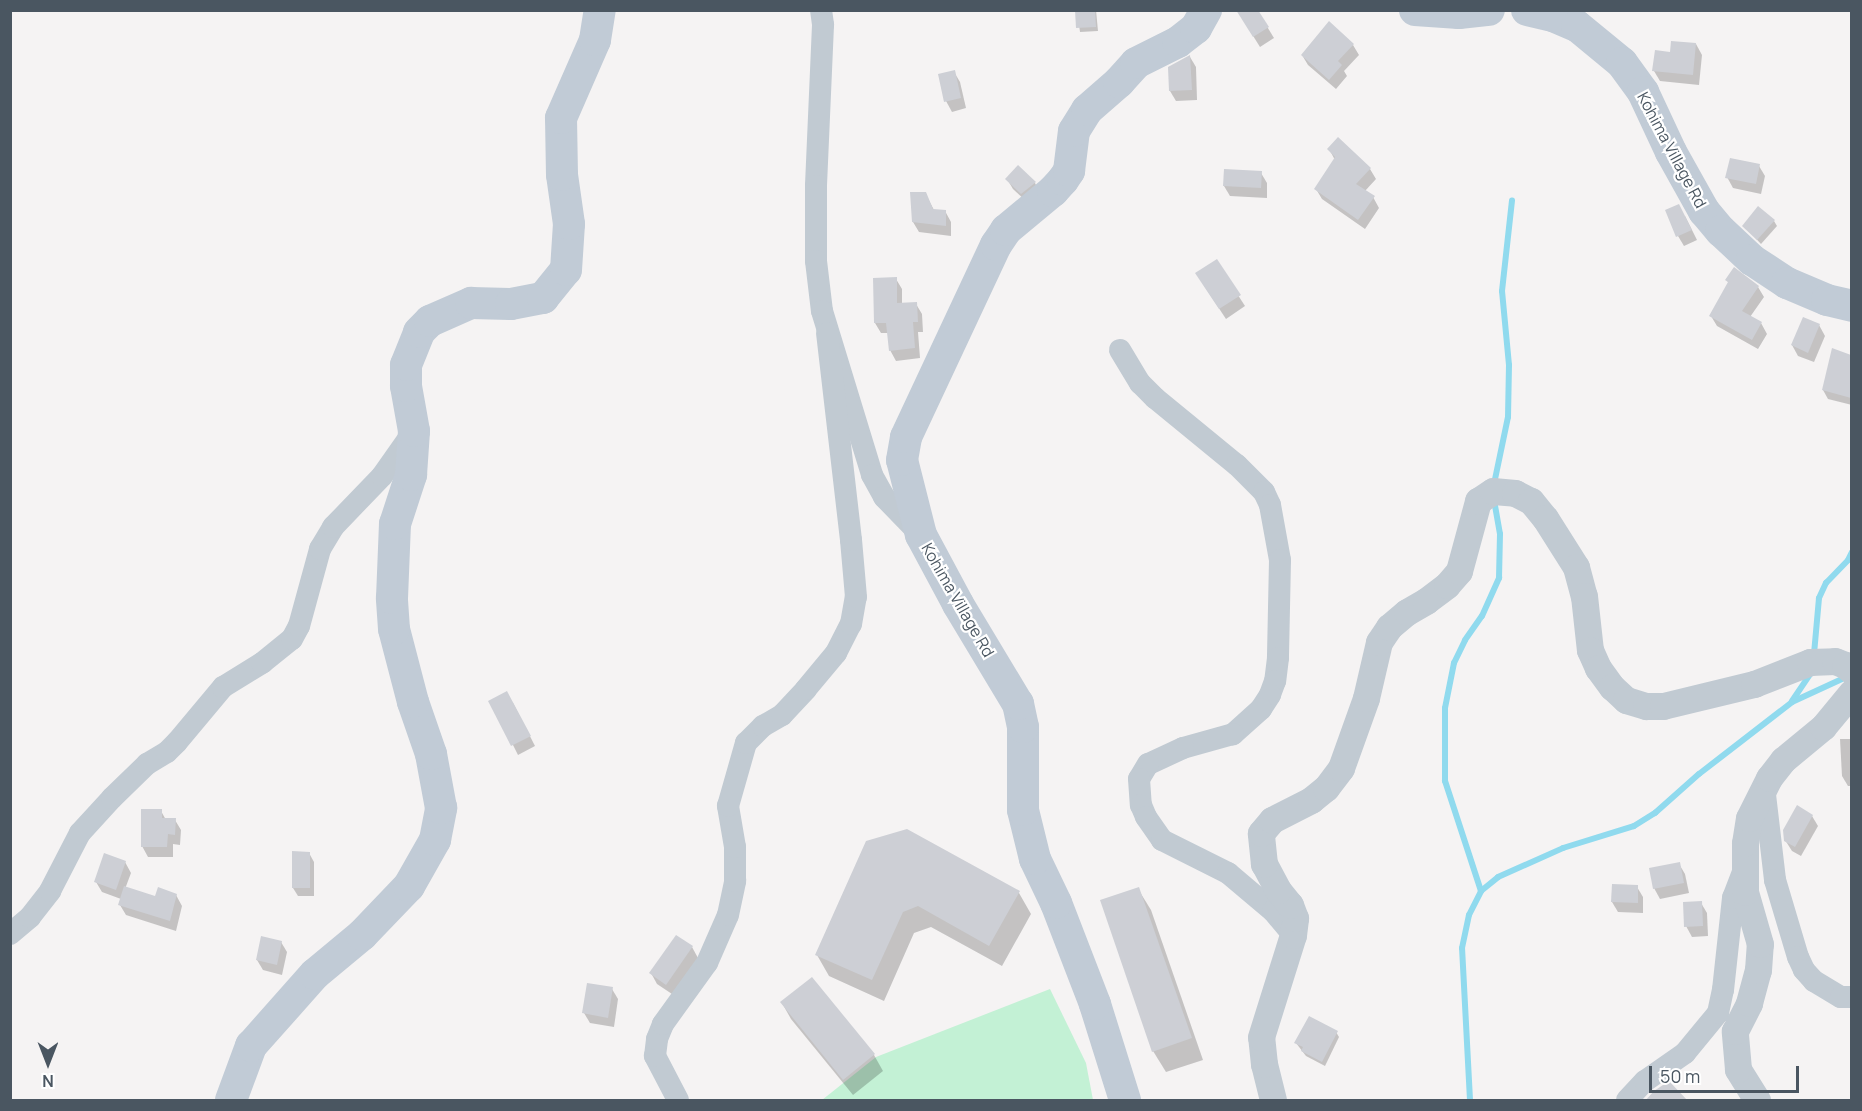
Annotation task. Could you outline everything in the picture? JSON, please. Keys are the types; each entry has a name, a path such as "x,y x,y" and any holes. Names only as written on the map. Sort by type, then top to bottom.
{"main road":[{"path":"231,1101 251,1046 315,974 362,935 409,886 435,840 441,808 435,776 394,629 392,598 395,524 411,475 414,431 405,387 406,365 419,332 430,321 471,303 511,304 543,298 566,270 569,224 562,174 561,118 595,40 600,10"},
{"name":"Kohima Village Rd","path":"1125,1101 1095,1004 1056,903 1035,859 1023,810 1023,727 1018,704 958,604 921,535 902,460 906,437 1005,230 1053,191 1063,180 1069,171 1074,131 1087,110 1119,82 1136,63 1178,42 1196,28 1206,10"},
{"path":"1415,10 1459,13 1489,10"},
{"name":"Kohima Village Rd","path":"1527,10 1553,16 1577,26 1622,63 1642,92 1671,152 1704,211 1721,231 1752,260 1787,283 1827,300 1851,306"}],"street":[{"path":"678,1101 655,1056 657,1039 663,1024 706,963 728,915 735,881 735,847 728,806 746,743 763,726 782,715 836,653 851,624 856,597 827,333 816,261 816,186 823,25 821,10"},
{"path":"827,333 846,383 861,445 872,474 885,497 921,535"},
{"path":"1120,350 1140,383 1155,398 1237,465 1264,492 1270,505 1280,560 1278,658 1275,681 1270,695 1261,709 1233,734 1184,748 1148,764 1139,778 1141,805 1146,817 1162,840 1228,873 1273,911 1293,935"},
{"path":"10,934 30,917 50,891 80,833 112,798 147,764 172,747 223,687 262,663 292,639 299,626 320,549 333,527 382,476 414,431"},
{"path":"1273,1101 1263,1064 1261,1037 1293,935 1294,918 1290,905 1263,864 1261,833 1272,820 1311,800 1326,788 1341,768 1366,698 1378,642 1389,627 1407,612 1426,602 1447,585 1459,571 1478,501 1493,491 1515,494 1531,501 1576,567 1584,596 1590,650 1598,668 1612,687 1626,700 1646,706 1663,706 1830,665"},
{"path":"1756,1101 1738,1069 1735,1031 1749,1003 1758,970 1760,944 1745,892 1749,818 1764,786 1783,760 1822,727 1851,692"},
{"path":"1764,786 1775,880 1798,957 1804,970 1814,981 1841,997 1851,997"},
{"path":"1627,1101 1645,1081 1685,1053 1718,1013 1723,990 1732,898 1745,868"}],"green space":[{"path":"1050,989 1086,1063 1093,1100 822,1100 876,1057"}],"building":[{"path":"1075,10 1095,10 1096,27 1076,28"},
{"path":"1236,10 1258,10 1269,27 1253,37"},
{"path":"1329,21 1354,44 1338,61 1342,65 1329,80 1301,55"},
{"path":"1671,41 1696,43 1693,75 1652,71 1655,50 1670,52"},
{"path":"1190,55 1192,90 1169,91 1168,67"},
{"path":"955,70 961,98 944,102 938,74"},
{"path":"1338,137 1371,168 1356,184 1375,196 1358,220 1314,189 1335,157 1327,149"},
{"path":"1730,158 1760,164 1756,184 1725,178"},
{"path":"1018,165 1036,182 1021,194 1005,179"},
{"path":"1224,169 1262,171 1261,188 1223,186"},
{"path":"910,192 926,192 933,209 946,210 946,226 912,222"},
{"path":"1679,204 1692,230 1676,237 1665,210"},
{"path":"1758,206 1775,220 1757,240 1742,226"},
{"path":"1217,259 1241,295 1219,309 1195,273"},
{"path":"1734,267 1759,286 1742,311 1762,322 1752,340 1709,316 1728,282 1725,280"},
{"path":"897,277 897,303 917,302 918,322 913,322 915,348 889,351 886,323 874,323 873,278"},
{"path":"1803,317 1820,324 1808,353 1791,345"},
{"path":"1832,348 1851,355 1851,398 1822,390"},
{"path":"507,691 531,736 511,746 488,701"},
{"path":"1797,805 1813,815 1795,847 1784,841 1783,830"},
{"path":"141,809 162,809 162,818 176,818 175,835 168,834 167,847 141,847"},
{"path":"907,829 1020,891 989,946 918,906 903,912 872,980 815,955 866,841"},
{"path":"292,851 310,852 310,888 292,888"},
{"path":"104,853 126,861 116,890 94,882"},
{"path":"1680,862 1684,883 1653,889 1649,868"},
{"path":"1612,884 1638,885 1638,903 1611,902"},
{"path":"124,886 155,896 158,887 177,894 170,921 118,905"},
{"path":"1139,887 1192,1038 1152,1052 1100,900"},
{"path":"1702,901 1703,926 1684,927 1683,902"},
{"path":"676,935 693,946 666,985 649,973"},
{"path":"261,936 282,941 277,965 256,960"},
{"path":"812,977 875,1054 843,1080 780,1002"},
{"path":"587,983 613,987 608,1018 582,1013"},
{"path":"1309,1016 1338,1031 1322,1062 1301,1051 1303,1047 1294,1043"},
{"path":"1669,1081 1688,1101 1645,1101 1654,1091"}],"waterway":[{"path":"1494,484 1508,417 1509,365 1502,291 1512,201"},
{"path":"1481,891 1445,781 1445,708 1454,663 1465,640 1482,616 1499,578 1500,534 1494,500"},
{"path":"1814,654 1819,598 1826,583 1848,560 1852,552"},
{"path":"1792,701 1813,670"},
{"path":"1470,1100 1462,948 1469,915 1481,891 1498,877 1563,848 1634,826 1655,813 1699,774 1792,702 1842,679"}]}
